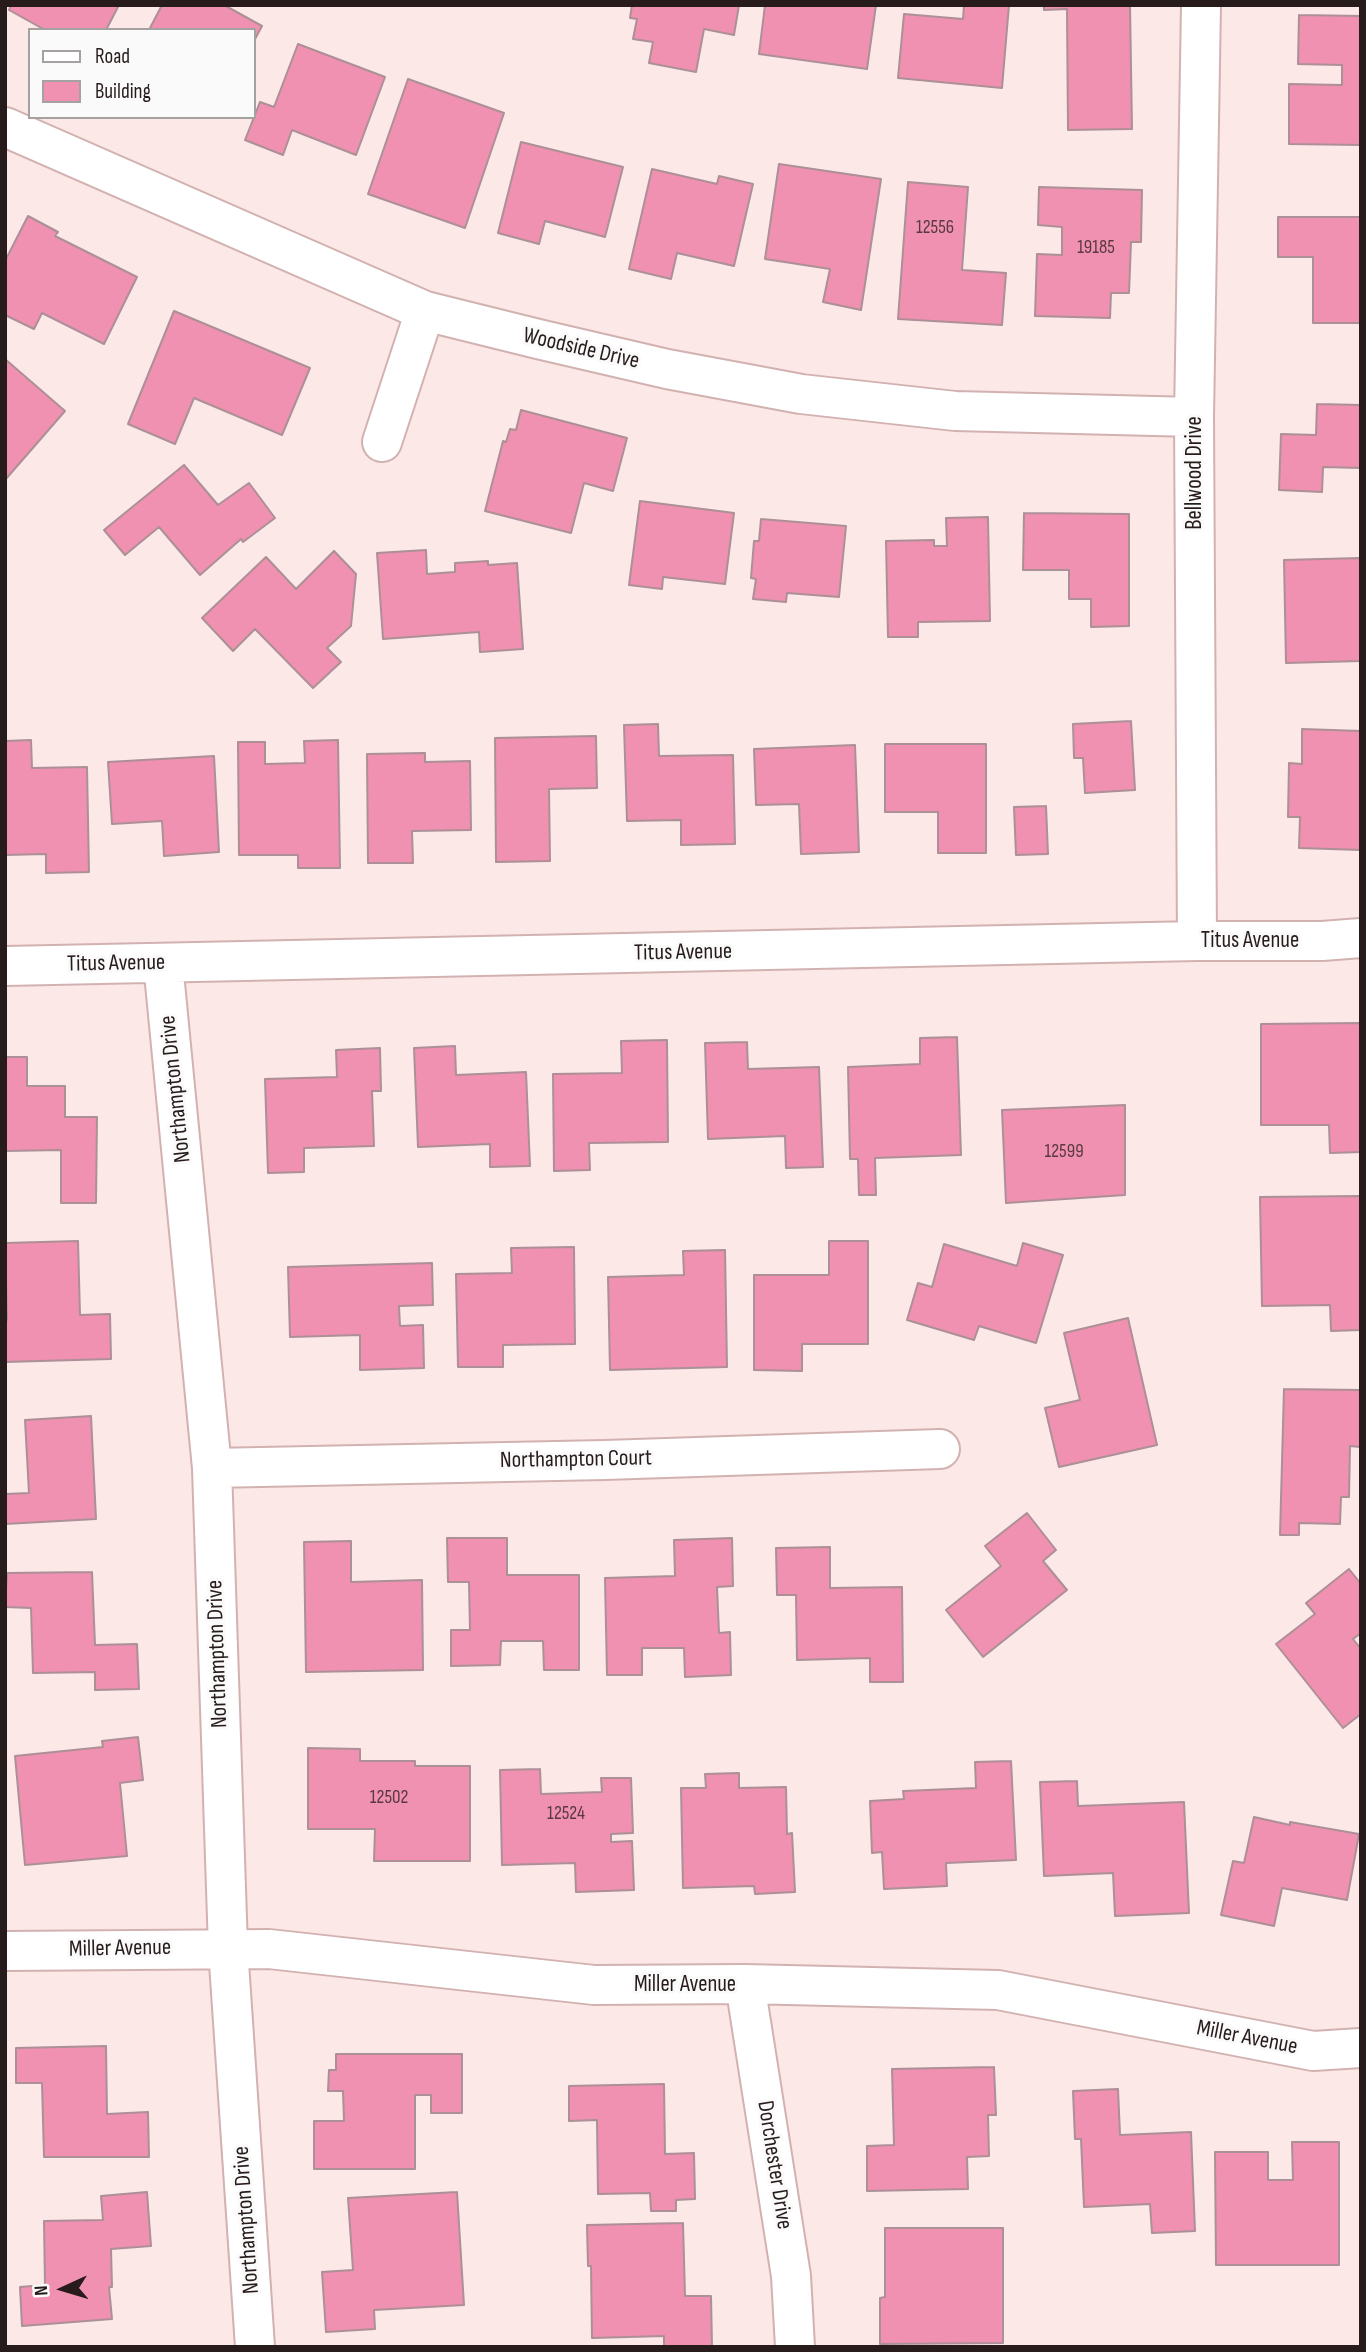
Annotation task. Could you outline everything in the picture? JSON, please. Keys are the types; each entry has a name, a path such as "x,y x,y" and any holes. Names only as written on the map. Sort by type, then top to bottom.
{"street":[{"name":"Bellwood Drive","path":"1196,941 1195,417 1201,5"},
{"name":"Woodside Drive","path":"5,127 425,310 667,369 801,394 954,411 1195,417"},
{"path":"382,442 425,310"},
{"name":"Titus Avenue","path":"5,966 1196,941 1322,941 1361,938"},
{"name":"Northampton Drive","path":"163,963 212,1468 228,1948 255,2347"},
{"name":"Northampton Court","path":"212,1468 605,1460 940,1449"},
{"name":"Miller Avenue","path":"5,1951 269,1949 594,1985 745,1984 998,1990 1313,2050 1361,2048"},
{"name":"Dorchester Drive","path":"745,1984 791,2276 795,2347"}],"building":[{"path":"11,5 119,5 107,28 41,28 9,10"},
{"path":"162,5 224,5 262,26 256,37 256,28 150,28"},
{"path":"632,5 739,5 734,35 704,29 696,72 649,63 653,42 633,39 637,19 630,18"},
{"path":"765,5 876,5 867,69 759,54"},
{"path":"964,5 1009,5 1002,88 898,78 904,14 963,19"},
{"path":"1044,5 1130,5 1132,129 1068,130 1067,9 1044,10"},
{"path":"1299,15 1361,16 1361,145 1289,144 1289,84 1342,85 1342,65 1298,64"},
{"path":"298,44 385,77 356,155 292,130 283,155 245,140 253,119 256,119 260,102 274,107"},
{"path":"408,79 504,113 465,228 368,194"},
{"path":"521,142 623,167 605,237 545,221 539,244 498,233"},
{"path":"779,164 881,179 861,310 823,302 830,269 765,259"},
{"path":"652,169 717,184 719,176 753,184 734,266 677,253 671,279 629,269"},
{"path":"908,182 968,187 962,270 1006,273 1002,325 898,319"},
{"path":"1039,187 1142,190 1141,242 1131,242 1129,293 1111,293 1110,318 1035,316 1037,254 1062,255 1062,227 1038,225"},
{"path":"28,216 58,232 55,236 137,277 104,344 42,313 34,329 5,315 5,261"},
{"path":"1278,217 1361,217 1361,323 1313,323 1313,257 1278,257"},
{"path":"174,311 310,368 282,435 194,398 175,444 128,424"},
{"path":"5,359 65,411 5,480"},
{"path":"1317,404 1361,405 1361,468 1323,467 1322,492 1279,490 1281,434 1316,435"},
{"path":"521,410 627,438 613,491 584,483 571,533 485,511 503,441 506,442 510,429 516,430"},
{"path":"184,465 218,505 249,483 275,518 243,542 241,539 200,575 159,527 125,555 104,530"},
{"path":"640,501 734,513 725,584 663,577 662,589 629,585"},
{"path":"1024,513 1129,514 1129,626 1091,627 1091,599 1069,599 1069,570 1023,570"},
{"path":"988,517 990,621 918,622 918,637 888,637 886,541 934,540 934,546 947,546 946,518"},
{"path":"761,519 846,526 839,597 787,593 786,602 753,599 756,579 751,578 754,541 759,541"},
{"path":"426,550 427,574 455,572 455,563 517,563 523,649 480,652 479,632 383,639 377,553"},
{"path":"334,551 356,574 351,626 327,648 341,662 313,688 255,629 233,651 202,618 266,557 296,589"},
{"path":"1361,558 1361,661 1286,663 1284,560"},
{"path":"1131,721 1135,790 1085,793 1083,758 1074,758 1073,724"},
{"path":"658,724 659,756 733,755 735,844 681,845 681,820 627,821 624,725"},
{"path":"1302,729 1361,731 1361,850 1299,848 1300,817 1288,817 1289,763 1302,764"},
{"path":"596,736 597,788 549,789 550,861 496,862 495,738"},
{"path":"31,740 32,768 87,767 89,872 46,873 46,854 5,855 5,741"},
{"path":"338,740 340,868 298,868 298,855 239,855 238,742 265,742 265,764 305,763 304,741"},
{"path":"885,744 986,744 986,853 938,853 938,812 885,812"},
{"path":"855,745 859,852 801,854 799,804 756,805 754,749"},
{"path":"425,753 425,762 470,761 471,830 412,831 413,863 368,863 367,754"},
{"path":"214,756 219,852 164,856 162,821 112,824 108,762"},
{"path":"1046,806 1048,854 1016,855 1014,807"},
{"path":"1361,1023 1361,1152 1330,1153 1329,1125 1261,1125 1261,1024"},
{"path":"957,1037 961,1155 875,1158 876,1195 859,1195 858,1159 850,1159 848,1067 920,1064 920,1038"},
{"path":"667,1040 668,1142 589,1143 590,1170 554,1171 553,1074 622,1073 621,1041"},
{"path":"747,1042 748,1069 819,1067 823,1167 786,1168 785,1136 708,1139 705,1043"},
{"path":"455,1046 456,1075 526,1072 530,1166 490,1167 490,1144 418,1147 414,1048"},
{"path":"380,1048 381,1091 372,1091 374,1146 304,1148 304,1172 268,1173 265,1079 337,1077 336,1050"},
{"path":"5,1057 27,1057 27,1086 65,1086 65,1117 97,1117 96,1203 61,1203 61,1150 5,1151"},
{"path":"1125,1105 1125,1195 1006,1203 1002,1110"},
{"path":"1361,1196 1361,1330 1331,1331 1330,1305 1262,1306 1260,1197"},
{"path":"78,1241 80,1315 110,1314 111,1359 5,1362 5,1243"},
{"path":"829,1241 868,1241 868,1344 802,1344 802,1371 754,1370 754,1275 829,1275"},
{"path":"1023,1243 1063,1255 1036,1343 979,1326 974,1340 907,1320 918,1283 932,1287 944,1244 1017,1266"},
{"path":"574,1247 575,1344 503,1345 503,1367 458,1367 456,1274 512,1273 511,1248"},
{"path":"725,1250 727,1367 610,1370 608,1277 684,1275 683,1251"},
{"path":"432,1263 433,1305 399,1306 400,1326 423,1325 424,1368 360,1370 360,1335 290,1337 288,1267"},
{"path":"1128,1318 1157,1445 1059,1467 1045,1408 1080,1400 1064,1333"},
{"path":"1284,1389 1361,1390 1360,1447 1350,1446 1349,1497 1341,1497 1340,1524 1299,1523 1299,1535 1280,1535"},
{"path":"91,1416 96,1519 5,1524 5,1494 29,1493 25,1420"},
{"path":"1027,1513 1056,1550 1043,1561 1067,1590 983,1657 946,1610 1001,1566 985,1546"},
{"path":"447,1538 507,1538 507,1575 579,1575 579,1670 544,1670 543,1641 501,1641 500,1665 451,1666 451,1630 470,1630 469,1582 448,1582"},
{"path":"732,1538 733,1586 717,1587 719,1633 730,1632 731,1675 685,1677 684,1648 642,1648 642,1675 607,1675 605,1578 675,1576 674,1540"},
{"path":"351,1541 351,1582 422,1580 423,1670 306,1672 304,1542"},
{"path":"830,1547 830,1588 902,1587 903,1682 870,1682 870,1658 797,1660 796,1595 777,1595 776,1548"},
{"path":"1349,1569 1361,1584 1361,1633 1353,1639 1361,1649 1361,1714 1343,1728 1276,1644 1315,1614 1306,1603"},
{"path":"92,1572 95,1645 137,1644 139,1689 95,1690 95,1672 33,1673 31,1608 5,1607 7,1573"},
{"path":"138,1737 143,1780 120,1783 127,1856 25,1865 15,1756 103,1747 102,1741"},
{"path":"308,1748 360,1749 360,1761 415,1761 415,1766 470,1766 470,1861 374,1861 375,1829 308,1829"},
{"path":"1011,1761 1016,1860 946,1863 947,1886 884,1889 882,1852 872,1853 870,1801 904,1799 903,1791 976,1788 975,1762"},
{"path":"540,1769 541,1794 602,1792 601,1778 631,1778 633,1833 611,1834 611,1842 632,1841 634,1890 576,1892 575,1863 502,1865 500,1770"},
{"path":"739,1773 739,1788 786,1787 787,1834 792,1833 795,1892 755,1894 754,1886 683,1888 681,1788 706,1788 705,1774"},
{"path":"1077,1781 1078,1806 1184,1802 1189,1913 1115,1916 1113,1873 1044,1876 1040,1782"},
{"path":"1254,1817 1290,1825 1290,1822 1359,1834 1347,1900 1282,1888 1274,1926 1221,1915 1233,1861 1244,1863"},
{"path":"106,2046 107,2114 148,2112 149,2157 44,2157 42,2083 16,2083 16,2048"},
{"path":"336,2054 462,2054 462,2113 431,2113 431,2095 415,2095 415,2169 314,2169 314,2121 344,2121 343,2091 328,2091 329,2070 336,2070"},
{"path":"994,2067 996,2115 988,2115 989,2156 967,2157 968,2189 867,2191 867,2146 894,2145 892,2069"},
{"path":"664,2084 665,2154 694,2153 695,2199 676,2200 676,2211 651,2211 650,2193 598,2194 597,2120 569,2121 569,2086"},
{"path":"1118,2089 1120,2135 1191,2132 1195,2231 1152,2233 1150,2204 1084,2207 1081,2139 1075,2139 1073,2091"},
{"path":"1292,2142 1339,2142 1339,2265 1216,2265 1215,2152 1268,2152 1268,2180 1293,2180"},
{"path":"147,2192 151,2246 111,2249 112,2287 109,2287 112,2319 22,2326 20,2287 45,2285 44,2221 103,2220 101,2196"},
{"path":"457,2192 464,2305 374,2310 375,2329 326,2332 322,2272 353,2270 348,2198"},
{"path":"683,2223 685,2296 711,2296 712,2347 664,2347 664,2336 592,2338 591,2266 588,2266 587,2225"},
{"path":"885,2228 1003,2228 1003,2343 880,2344 880,2298 885,2297"}]}
